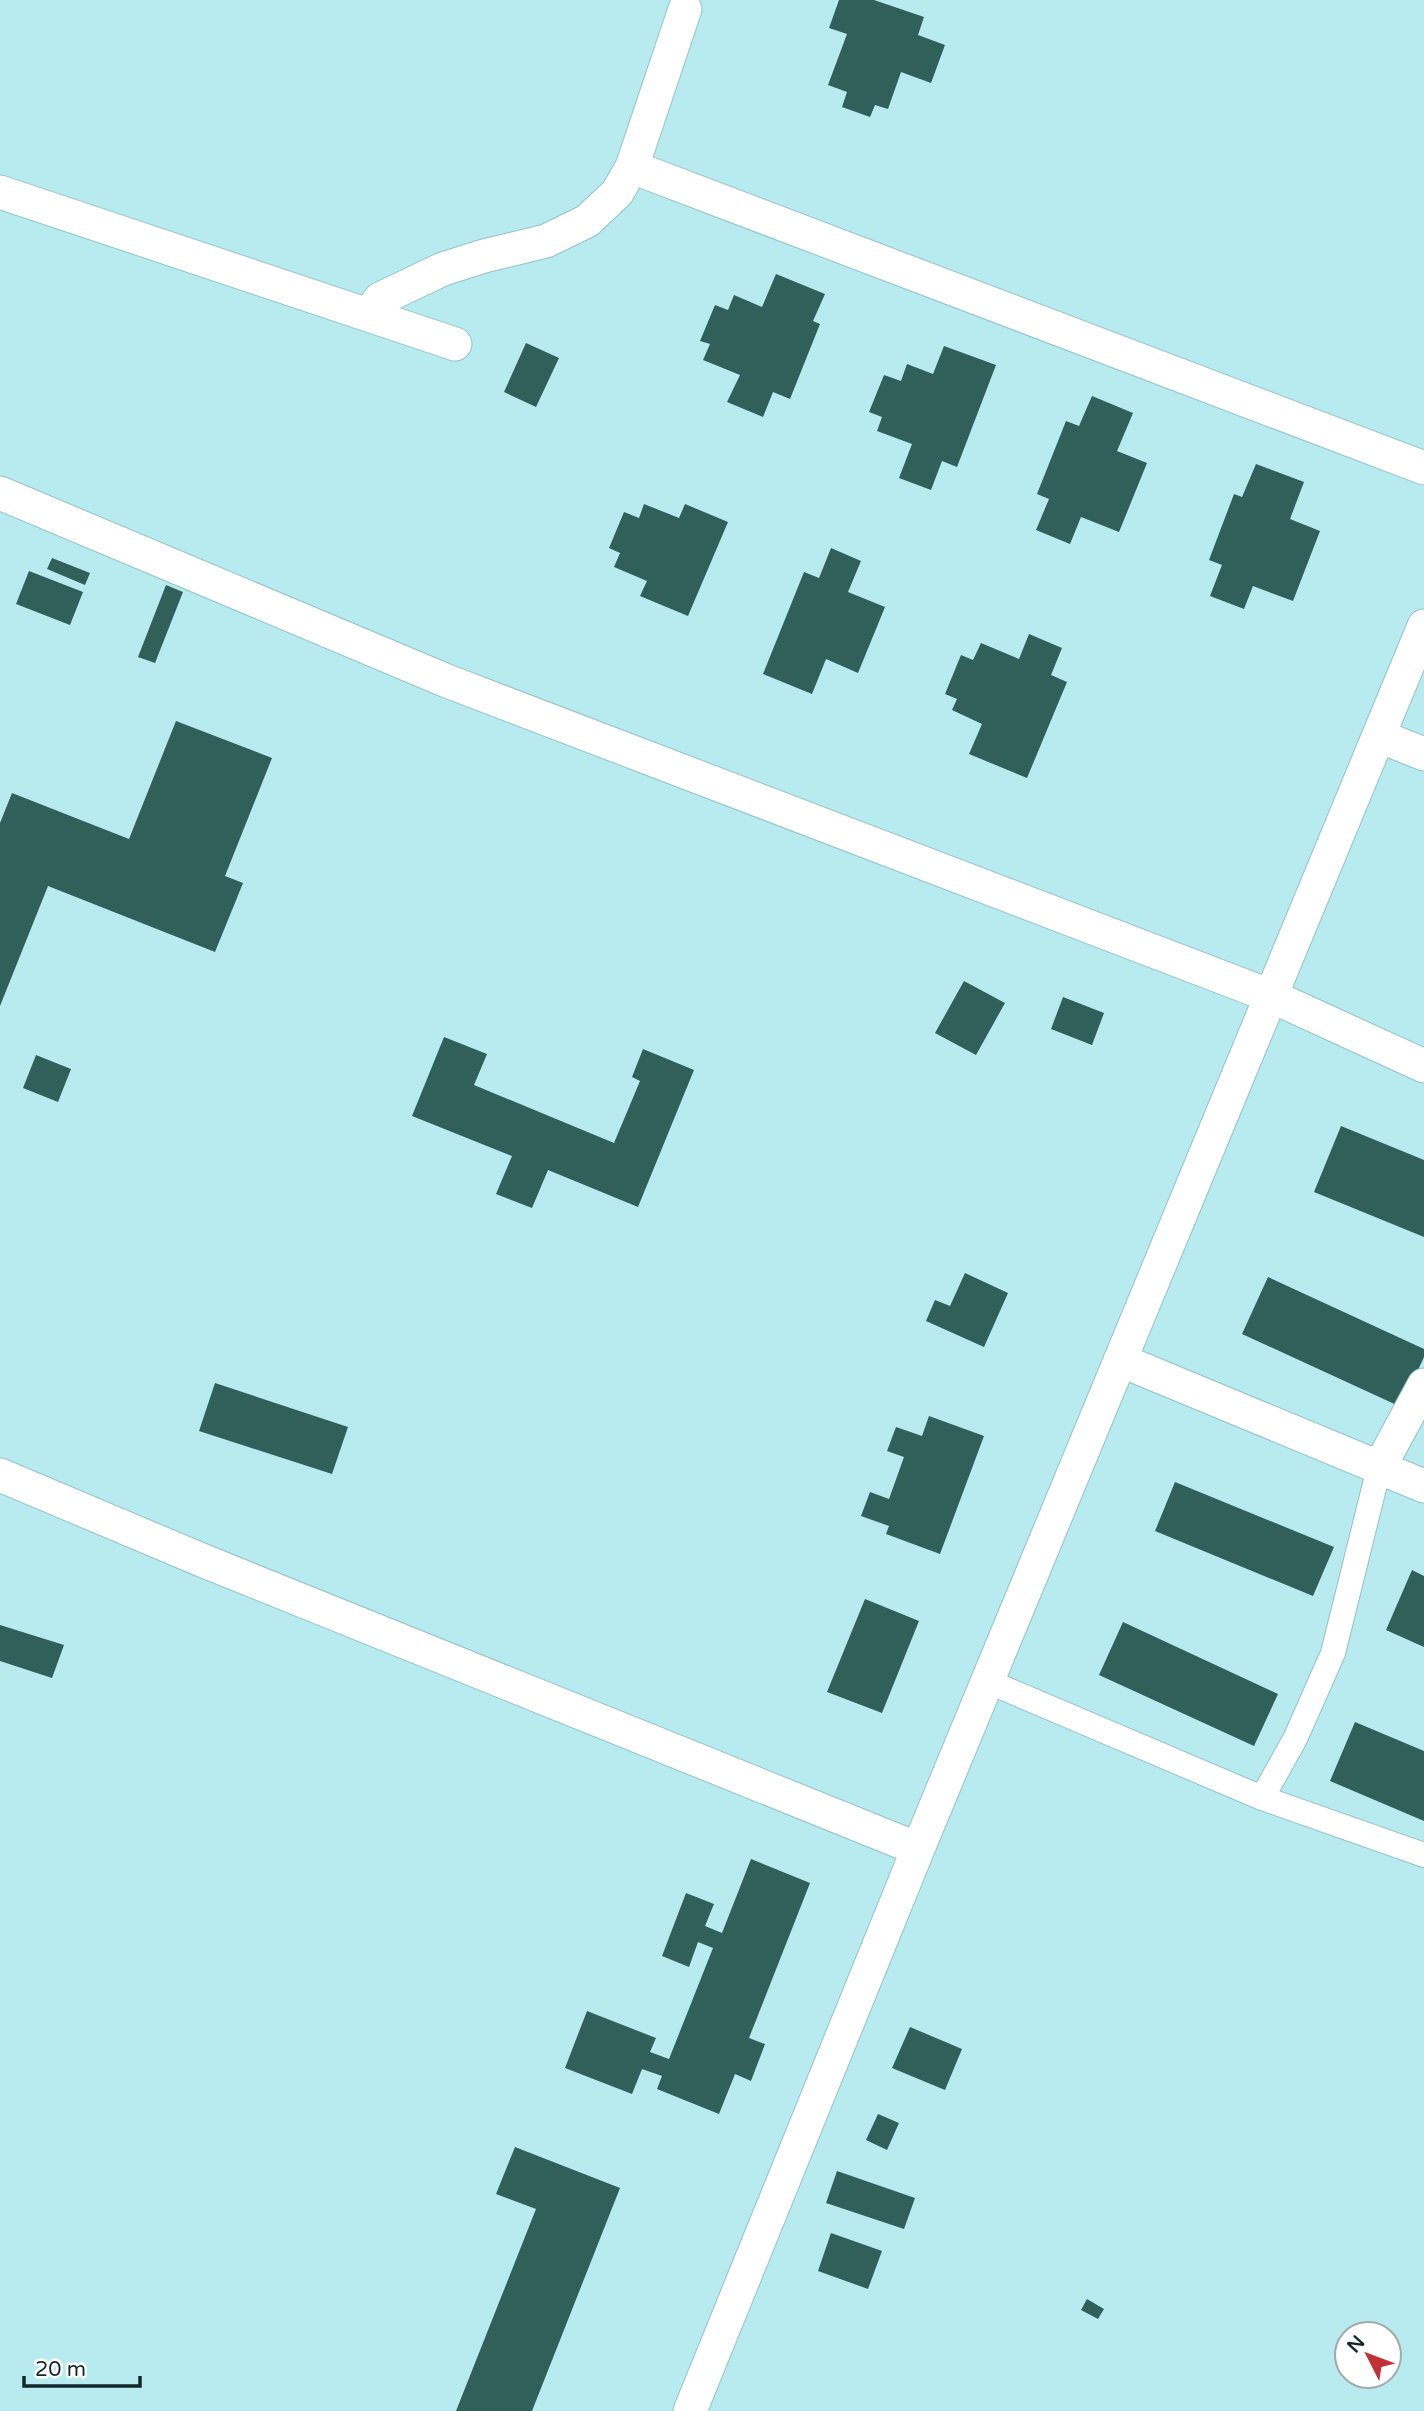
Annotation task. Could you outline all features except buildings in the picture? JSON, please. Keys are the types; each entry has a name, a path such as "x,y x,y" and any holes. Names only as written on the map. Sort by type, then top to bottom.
{"street":[{"path":"369,314 380,299 443,269 546,241 580,225 617,193 632,167 685,9"},
{"path":"632,167 1424,468"},
{"path":"0,192 455,344"},
{"path":"0,493 447,681 1271,996 1424,1066"},
{"path":"690,2411 987,1681 1424,626"},
{"path":"1379,736 1424,754"},
{"path":"1120,1360 1424,1486"},
{"path":"1262,1798 1295,1739 1333,1653 1379,1468 1424,1385"},
{"path":"0,1475 204,1561 918,1849"},
{"path":"987,1681 1262,1798 1424,1856"}]}
